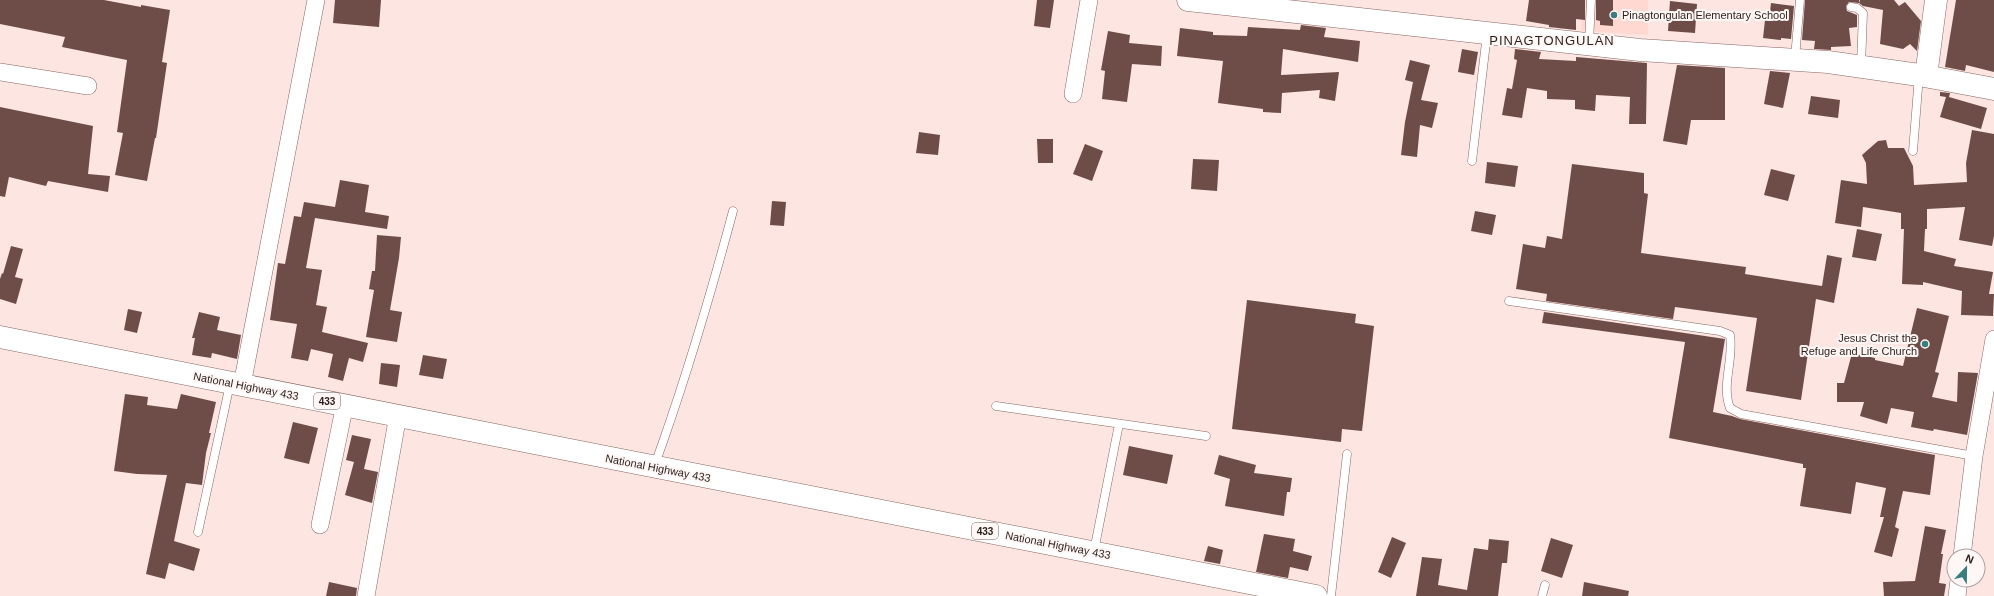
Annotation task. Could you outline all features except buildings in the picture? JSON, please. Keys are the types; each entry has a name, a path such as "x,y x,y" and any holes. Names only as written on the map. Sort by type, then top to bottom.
{"main road":[{"path":"1188,0 1588,43 1640,50 1795,58 1923,75 1994,89"},
{"path":"1923,75 1936,0"},
{"name":"National Highway 433","path":"0,337 236,384 398,414 654,467 1316,596"}],"street":[{"path":"236,384 316,0"},
{"path":"1073,94 1089,0"},
{"path":"0,72 88,86"},
{"path":"1963,548 1974,456 1994,339"},
{"path":"320,525 345,404"},
{"path":"366,596 398,414"}],"lane":[{"path":"1588,43 1591,0"},
{"path":"1795,58 1800,0"},
{"path":"1851,7 1858,8 1863,13 1861,66"},
{"path":"1472,161 1488,33"},
{"path":"1913,151 1923,75"},
{"path":"654,467 678,401 711,294 733,211"},
{"path":"1509,301 1720,331 1730,335 1732,346 1725,397 1730,408 1740,414 1974,456"},
{"path":"198,532 236,384"},
{"path":"996,406 1206,436"},
{"path":"1094,552 1119,424"},
{"path":"1331,596 1347,454"},
{"path":"1542,596 1545,585"}],"shaded area":[{"name":"Pinagtongulan Elementary School","path":"1582,0 1648,0 1648,35 1581,31"}],"place":[{"name":"Pinagtongulan Elementary School","path":"1614,15"},
{"name":"Jesus Christ the Refuge and Life Church","path":"1925,344"}],"district":[{"name":"PINAGTONGULAN","path":"1552,40"}]}
